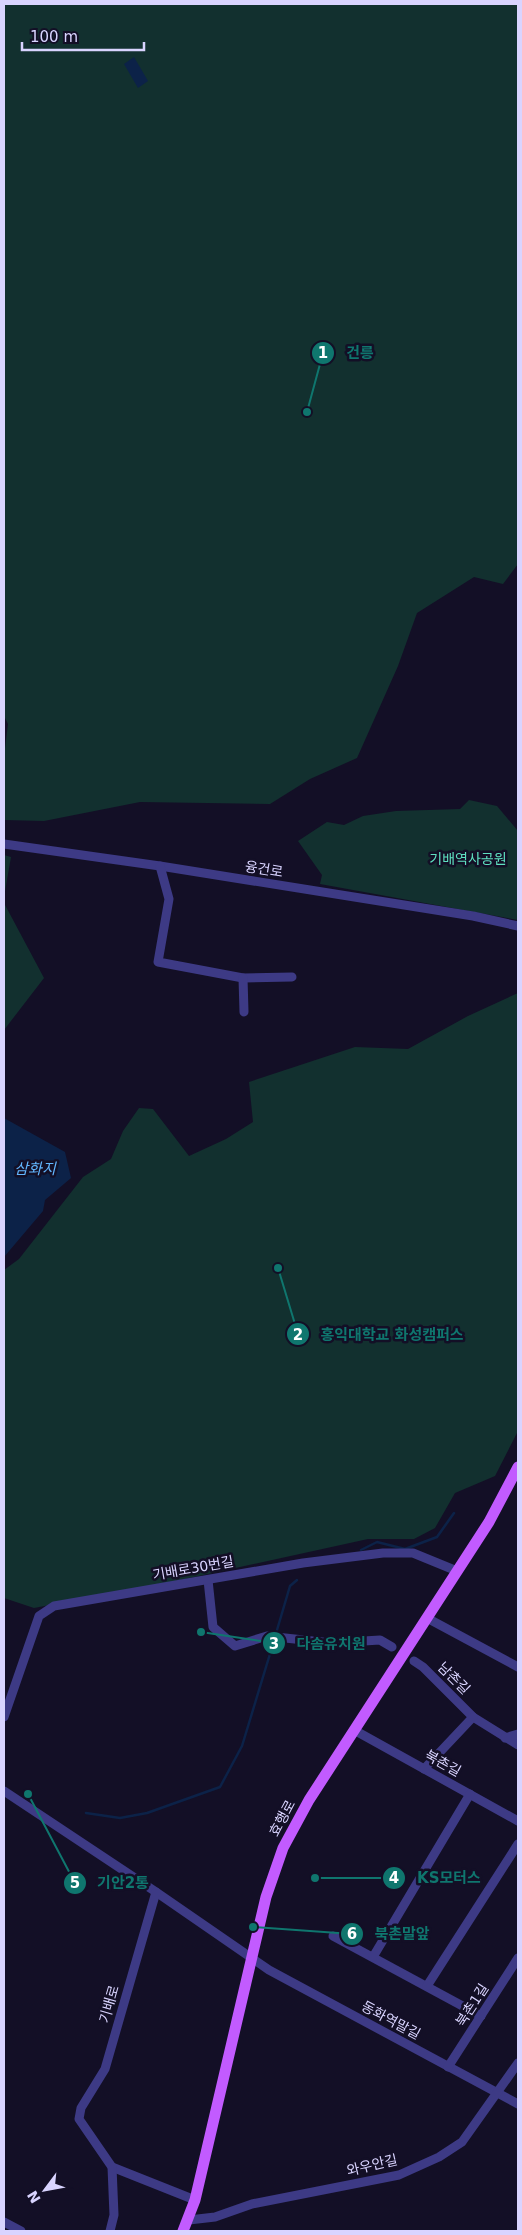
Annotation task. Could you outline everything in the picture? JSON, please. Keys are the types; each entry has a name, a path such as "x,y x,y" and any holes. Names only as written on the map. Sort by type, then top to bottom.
{"main road":[{"name":"효행로","path":"183,2231 195,2200 266,1896 283,1848 309,1800 489,1522 518,1467"}],"street":[{"name":"융건로","path":"4,844 160,866 473,916 518,926"},
{"path":"160,866 169,899 158,962 243,978 292,977"},
{"path":"243,978 244,1012"},
{"name":"기배로30번길","path":"4,1716 39,1616 54,1606 303,1563 383,1553 413,1553 457,1571"},
{"path":"208,1580 213,1626 235,1646 266,1636 331,1643 380,1640 392,1647"},
{"path":"427,1618 518,1667"},
{"name":"남촌길","path":"414,1660 473,1717 518,1745"},
{"path":"424,1769 473,1717"},
{"name":"북촌길","path":"354,1730 518,1821"},
{"path":"505,1738 518,1734"},
{"path":"4,1791 156,1892 251,1959"},
{"path":"373,1957 470,1794"},
{"path":"427,1986 518,1844"},
{"name":"기배로","path":"112,2167 79,2120 81,2108 105,2070 156,1892"},
{"path":"333,1936 481,2016"},
{"name":"북촌1길","path":"448,2066 518,1958"},
{"name":"동화역말길","path":"251,1959 518,2104"},
{"name":"와우안길","path":"188,2220 215,2217 252,2204 399,2175 439,2158 462,2142 518,2063"},
{"path":"110,2231 114,2215 112,2167 195,2200"},
{"path":"4,2222 21,2231"}],"green space":[{"path":"4,4 518,4 518,564 503,584 474,577 417,613 398,666 357,758 310,779 270,804 140,802 44,821 4,820 4,756 8,724 4,716"},
{"name":"기배역사공원","path":"469,800 497,806 518,831 518,920 320,884 322,875 298,841 327,822 344,825 363,816 396,811 460,809"},
{"path":"4,855 11,857 4,897"},
{"path":"4,903 44,978 4,1030"},
{"path":"518,993 518,1431 495,1476 455,1493 435,1528 414,1539 368,1539 171,1582 34,1608 4,1598 4,1270 19,1259 83,1177 111,1159 123,1131 139,1108 153,1109 189,1156 226,1139 253,1122 249,1082 355,1047 408,1049 468,1016"}],"water":[{"path":"134,57 148,81 138,88 124,64"},
{"name":"삼화지","path":"4,1118 65,1152 71,1178 45,1200 43,1211 4,1257"}],"waterway":[{"path":"361,1550 377,1542 405,1549 437,1537 454,1513"},
{"path":"277,1630 290,1586 297,1580"},
{"path":"86,1813 120,1818 147,1813 220,1787 242,1746 273,1644"}],"place":[{"name":"건릉","path":"307,412"},
{"name":"홍익대학교 화성캠퍼스","path":"278,1268"},
{"name":"다솜유치원","path":"201,1632"},
{"name":"기안2통","path":"28,1794"},
{"name":"KS모터스","path":"315,1878"},
{"name":"북촌말앞","path":"253,1927"}]}
